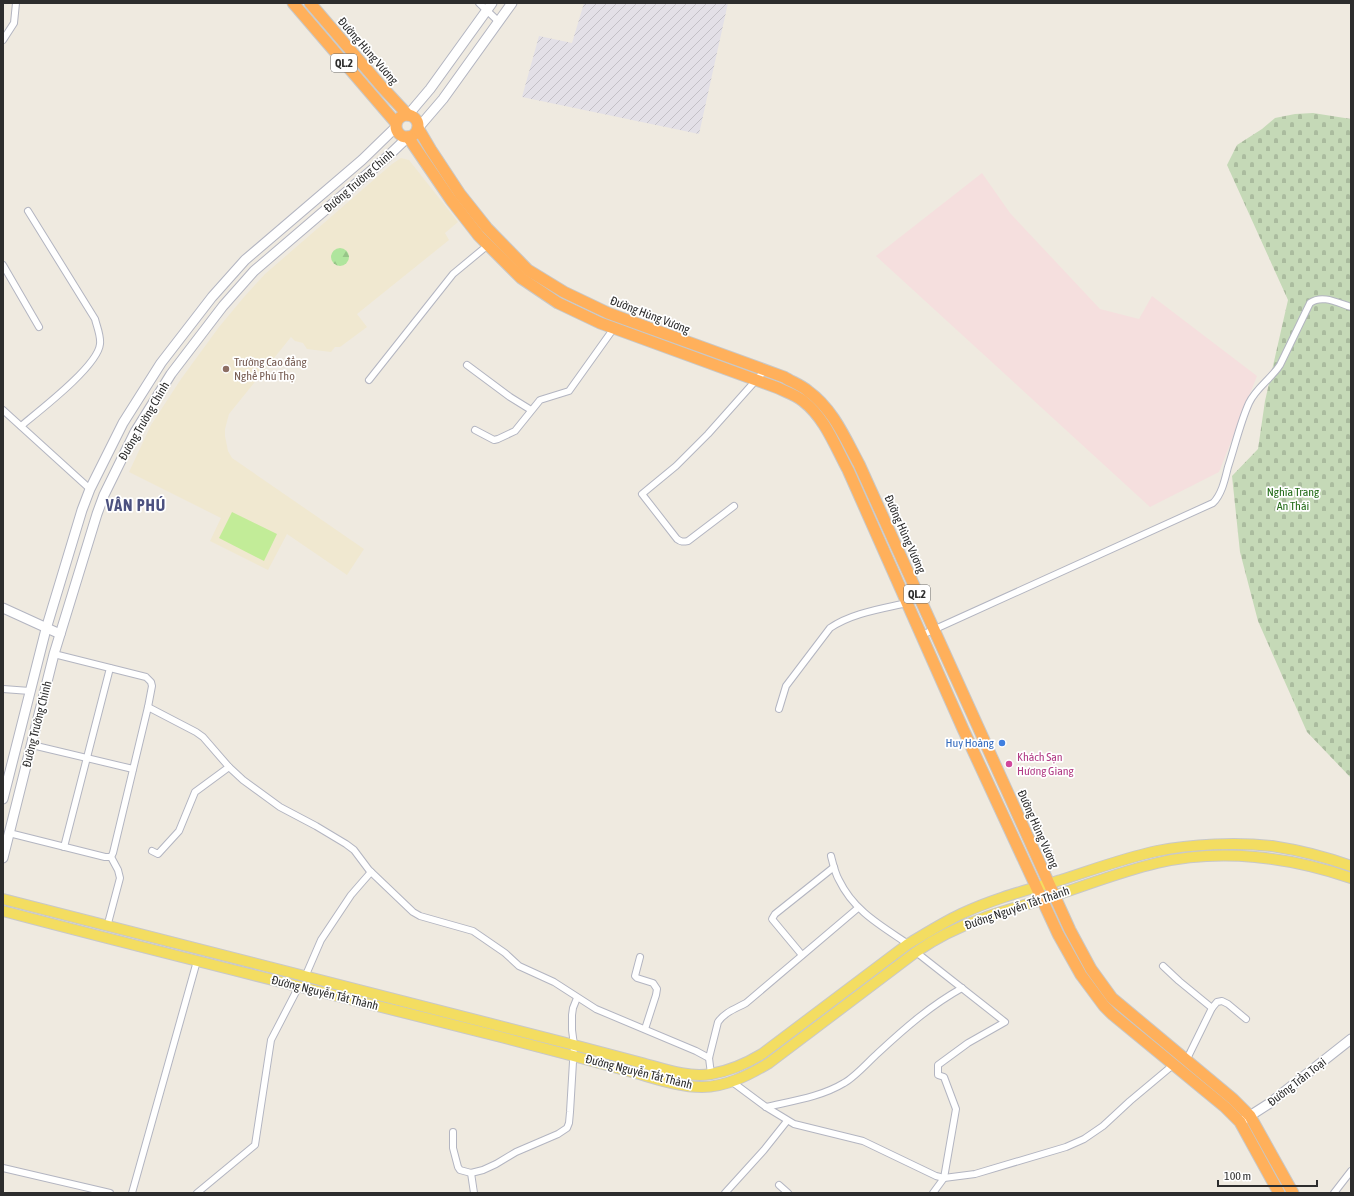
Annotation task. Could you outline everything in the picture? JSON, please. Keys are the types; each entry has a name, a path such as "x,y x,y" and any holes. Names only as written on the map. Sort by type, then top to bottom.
{"highway":[{"name":"QL.2","path":"293,3 396,125 400,134 408,137"},
{"name":"Đường Hùng Vương","path":"310,3 382,87 408,114"},
{"name":"QL.2","path":"408,114 414,116 417,120 419,128"},
{"path":"396,125 400,117 408,114"},
{"path":"408,137 415,134 419,128"},
{"name":"Đường Hùng Vương","path":"419,128 431,150 460,194 487,228 528,270 564,292 608,313 784,377 809,391 820,400 837,422 859,464 1054,896 1091,969 1112,998 1233,1099 1250,1116 1293,1193"},
{"name":"Đường Hùng Vương","path":"408,137 451,200 479,236 521,278 558,303 600,323 778,388 806,404 819,418 827,428 848,470 963,729 1058,934 1081,975 1104,1006 1225,1107 1240,1122 1279,1193"}],"main road":[{"path":"419,128 443,99 512,3"},
{"path":"408,114 430,89 489,7"},
{"name":"Đường Trường Chinh","path":"3,799 46,629 82,510 90,489 123,423 161,363 212,297 249,256 362,160 396,125"},
{"name":"Đường Trường Chinh","path":"3,858 54,654 97,514 104,495 135,432 171,374 223,306 259,266 380,164 408,137"},
{"path":"82,510 97,514"},
{"path":"3,608 46,629 60,634"},
{"name":"Đường Nguyễn Tất Thành","path":"3,911 104,938 574,1056 665,1081 690,1086 713,1086 731,1082 769,1063 857,996 915,946 926,933 960,914 976,908 1049,883 1143,855 1187,846 1271,846 1351,866"},
{"name":"Đường Nguyễn Tất Thành","path":"3,899 107,927 574,1044 664,1069 690,1074 711,1074 736,1066 762,1054 850,987 915,946 931,942 962,926 981,919 1043,900 1092,882 1157,863 1186,858 1216,856 1270,858 1324,870 1351,878"},
{"path":"850,987 857,996"},
{"name":"Đường Trần Toại","path":"1240,1122 1270,1103 1351,1039"}],"street":[{"path":"3,40 14,23 16,3"},
{"path":"479,3 489,7 498,22"},
{"path":"21,426 81,374 92,361 98,351 100,343 95,319 28,211"},
{"path":"369,380 453,274 488,244"},
{"path":"3,265 39,327"},
{"path":"922,635 1213,503 1218,499 1249,403 1254,394 1280,365 1310,303 1319,298 1351,307"},
{"path":"475,430 494,440 498,440 515,431 542,399 570,390 614,328"},
{"path":"467,365 510,397 532,410"},
{"path":"734,506 688,541 684,542 677,539 642,494 676,466 708,434 765,370"},
{"path":"3,410 90,489"},
{"path":"779,709 786,686 830,628 861,614 907,603"},
{"path":"54,654 146,677 150,679 152,686 113,853 110,857"},
{"path":"64,847 110,668"},
{"path":"3,689 30,691"},
{"path":"148,707 203,737 229,767 243,780 280,807 316,826 354,850 371,872 413,912 427,918 473,931 504,953 519,966 554,982 577,998 614,1017 696,1051 709,1058"},
{"path":"32,745 133,769"},
{"path":"152,851 158,854 179,831 195,792 229,767"},
{"path":"9,833 110,857"},
{"path":"831,856 838,879 850,899 858,908 915,946 962,988 1005,1022 968,1043 938,1065 938,1075 944,1077 956,1109 944,1178 933,1193"},
{"path":"107,927 120,878 118,870 110,857"},
{"path":"802,955 772,919 774,914 834,867"},
{"path":"305,977 322,940 351,895 371,872"},
{"path":"711,1074 709,1058 718,1022 723,1016 746,1003 858,908"},
{"path":"640,957 635,976 653,983 657,989 645,1029"},
{"path":"132,1193 197,961"},
{"path":"1163,966 1212,1008"},
{"path":"197,1193 255,1145 271,1040 299,986"},
{"path":"766,1107 826,1092 845,1083 915,1020 942,999 962,988"},
{"path":"453,1132 453,1148 458,1167 460,1170 471,1173 483,1170 496,1164 516,1152 558,1134 567,1128 569,1123 574,1056 572,1015 577,998"},
{"path":"1186,1061 1212,1008 1217,1002 1222,1001 1228,1004 1246,1019"},
{"path":"731,1082 787,1121 801,1126 863,1141 936,1176 944,1178 975,1174 1066,1147 1084,1139 1103,1126 1173,1065"},
{"path":"725,1193 764,1150 787,1121"},
{"path":"3,1168 110,1193"},
{"path":"1334,1193 1351,1171"},
{"path":"471,1173 474,1193"},
{"path":"779,1185 788,1193"}],"shaded area":[{"path":"584,3 728,3 699,134 522,97 539,36 572,43"},
{"name":"Trường Cao đẳng Nghề Phú Thọ","path":"401,158 409,160 458,222 445,233 449,240 357,314 367,327 340,347 335,347 331,352 307,349 303,343 295,341 291,337 229,414 225,429 225,436 228,451 232,458 364,549 347,575 287,534 268,570 210,541 221,518 129,472 151,425 181,379 219,327 244,297 265,274 392,164"},
{"path":"982,173 1010,213 1100,309 1139,319 1152,296 1257,376 1219,472 1150,507 876,256"}],"green space":[{"name":"Nghĩa Trang An Thái","path":"1313,113 1351,119 1351,778 1307,732 1258,621 1240,552 1232,476 1258,449 1265,401 1288,300 1227,165 1237,145 1262,129 1275,118 1295,114"},
{"path":"336,248 344,248 349,253 347,264 344,266 336,266 331,261 331,253"},
{"path":"232,512 277,534 264,561 219,538"}],"place":[{"name":"Trường Cao đẳng Nghề Phú Thọ","path":"226,369"},
{"name":"Huy Hoàng","path":"1002,743"},
{"name":"Khách Sạn Hương Giang","path":"1009,764"}],"district":[{"name":"VÂN PHÚ","path":"136,505"}]}
